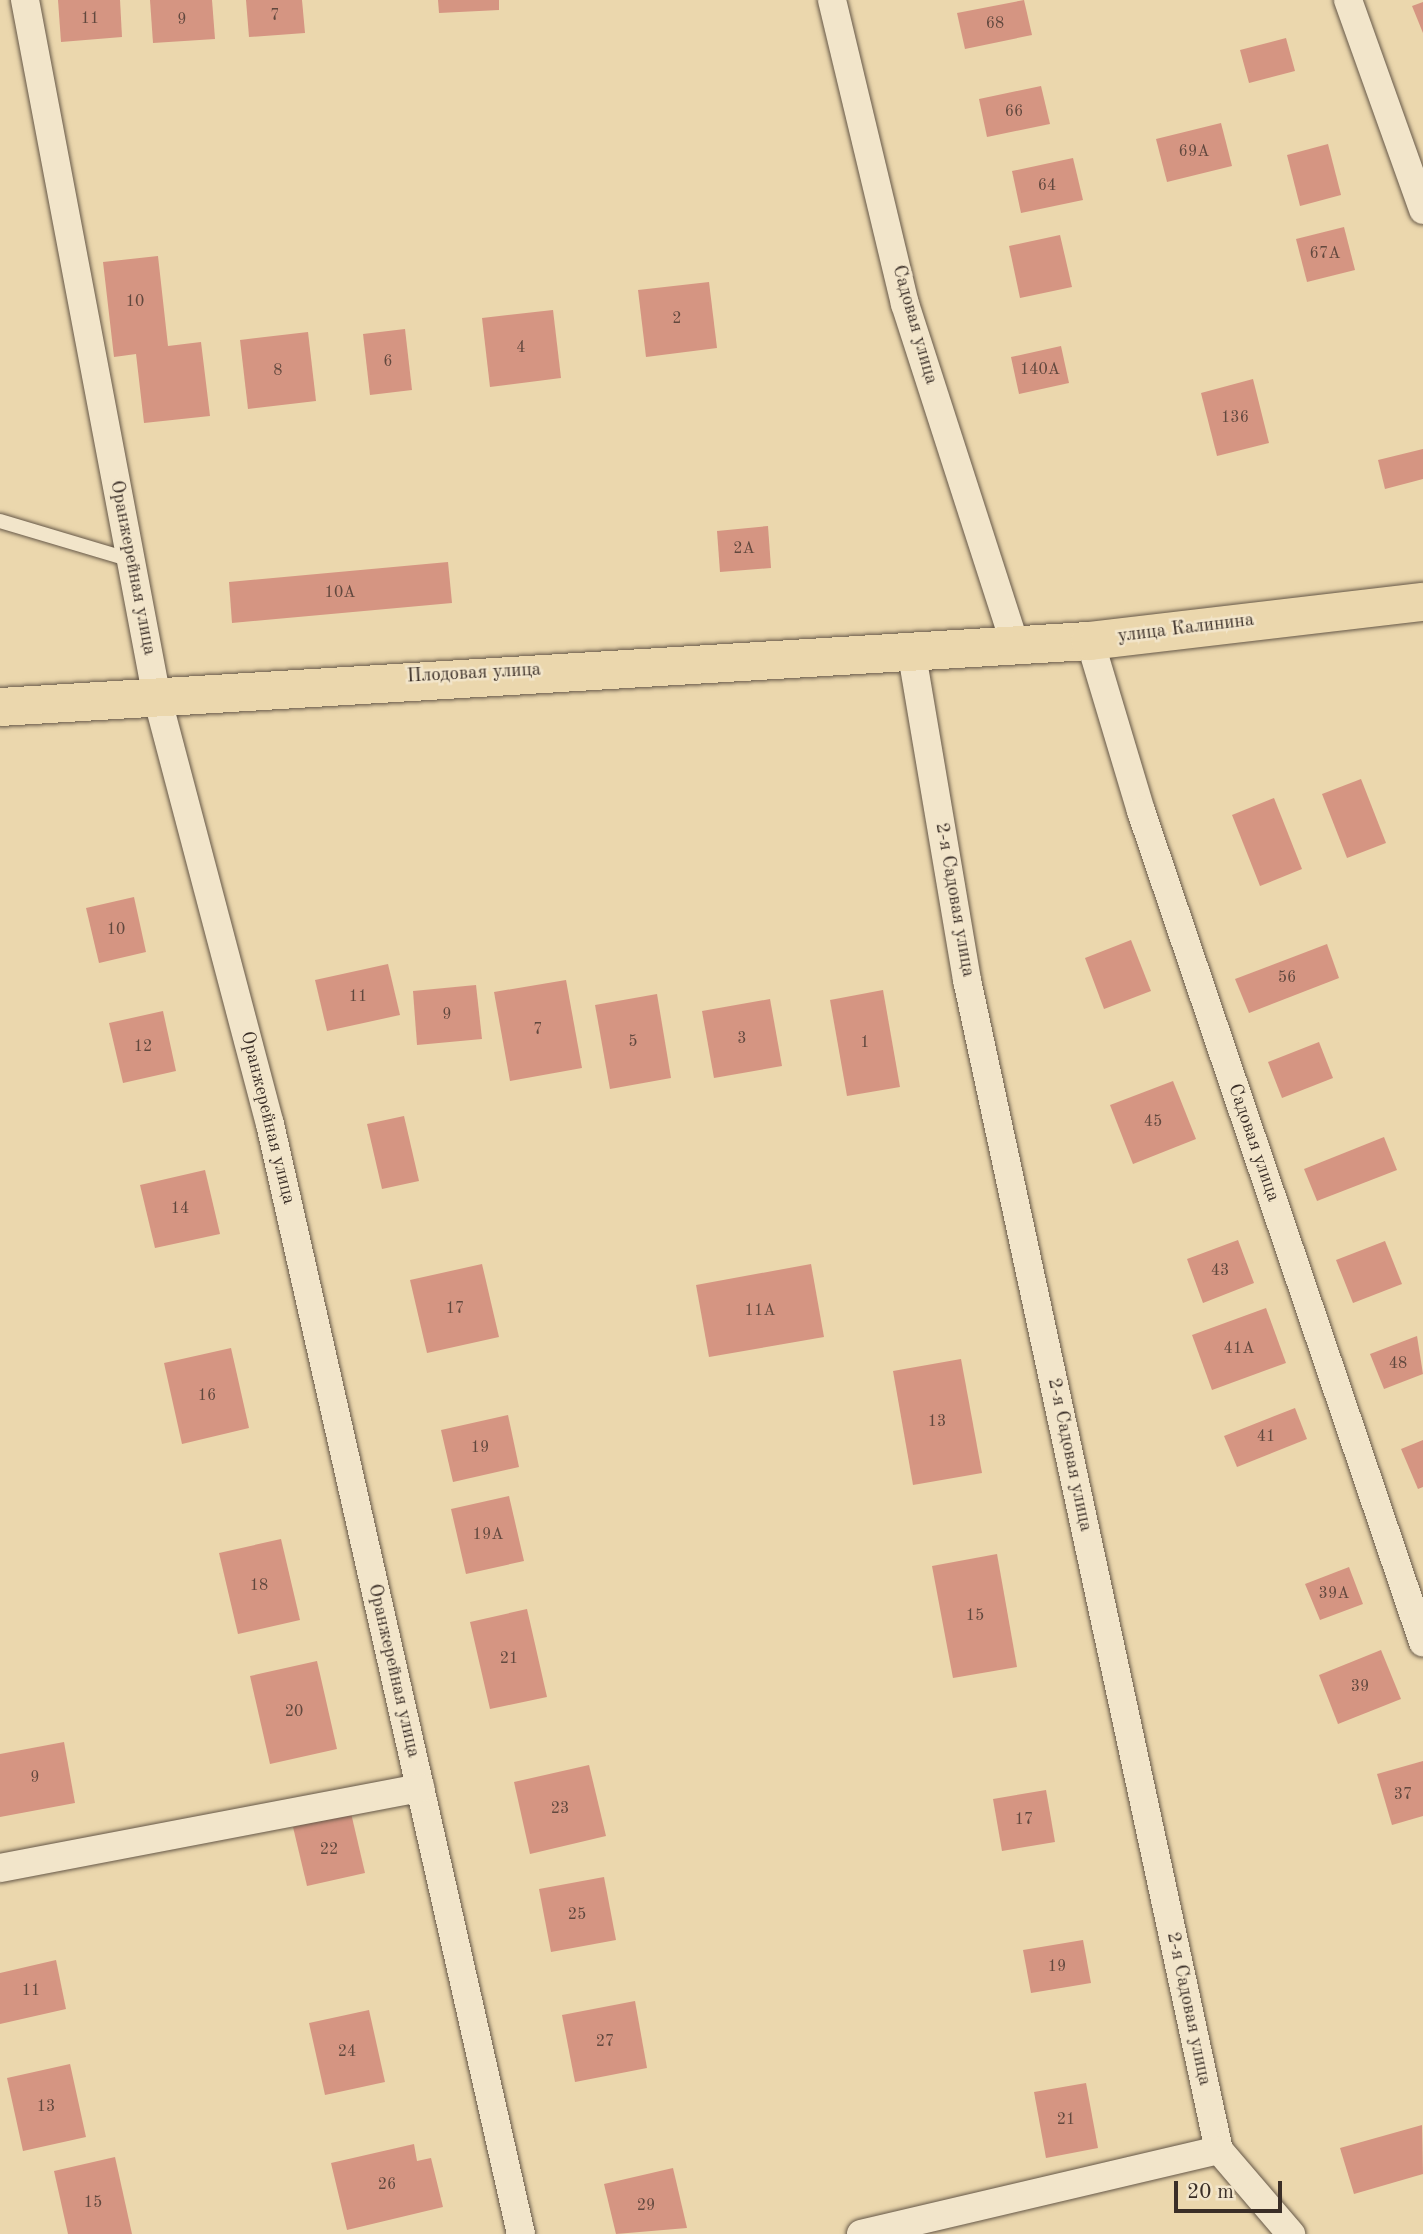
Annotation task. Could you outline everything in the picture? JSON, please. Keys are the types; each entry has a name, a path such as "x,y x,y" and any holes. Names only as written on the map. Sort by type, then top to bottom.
{"main road":[{"name":"улица Калинина","path":"929,648 1090,641 1423,601"},
{"name":"Плодовая улица","path":"0,707 156,693 929,648"}],"street":[{"name":"Оранжерейная улица","path":"26,0 156,693 270,1124 521,2234"},
{"name":"Садовая улица","path":"832,0 905,304 1015,644"},
{"path":"1348,0 1423,210"},
{"name":"Садовая улица","path":"1090,641 1141,811 1423,1642"},
{"name":"2-я Садовая улица","path":"929,648 967,980 1219,2150 1291,2234"},
{"path":"0,1868 420,1788"},
{"path":"861,2234 1219,2150"}],"lane":[{"path":"0,520 131,559"}],"building":[{"path":"58,0 120,0 122,37 61,42"},
{"path":"150,0 212,0 215,39 153,43"},
{"path":"246,0 302,0 305,33 249,37"},
{"path":"438,0 499,0 499,10 439,13"},
{"path":"1024,0 1032,35 965,49 957,13"},
{"path":"1423,2 1423,33 1412,6"},
{"path":"1286,38 1295,71 1249,83 1240,50"},
{"path":"1041,86 1050,124 987,137 979,99"},
{"path":"1221,123 1232,166 1167,182 1156,139"},
{"path":"1328,144 1341,195 1300,206 1287,155"},
{"path":"1073,158 1083,200 1021,213 1012,171"},
{"path":"1344,227 1355,270 1307,282 1296,239"},
{"path":"1060,235 1072,287 1020,298 1009,246"},
{"path":"158,256 168,346 201,342 210,416 144,423 136,354 114,357 103,262"},
{"path":"709,282 717,348 646,357 638,290"},
{"path":"553,310 561,378 490,387 482,318"},
{"path":"405,329 412,390 370,395 363,334"},
{"path":"308,332 316,401 248,409 240,340"},
{"path":"1061,346 1069,383 1019,394 1011,357"},
{"path":"1253,379 1269,443 1217,456 1201,393"},
{"path":"1423,449 1423,479 1385,489 1378,460"},
{"path":"768,526 771,568 720,572 717,531"},
{"path":"448,562 452,603 232,623 229,582"},
{"path":"1361,779 1386,843 1347,858 1322,794"},
{"path":"1274,798 1302,869 1260,886 1232,815"},
{"path":"134,897 146,952 99,963 86,908"},
{"path":"1131,940 1151,991 1104,1009 1085,958"},
{"path":"1327,944 1339,978 1249,1013 1235,979"},
{"path":"388,964 400,1015 327,1031 315,980"},
{"path":"566,980 582,1068 510,1081 494,992"},
{"path":"476,985 482,1039 417,1045 413,991"},
{"path":"883,990 900,1087 847,1096 830,1000"},
{"path":"657,994 671,1078 610,1089 595,1005"},
{"path":"770,999 782,1066 714,1078 702,1011"},
{"path":"163,1011 176,1071 123,1083 109,1023"},
{"path":"1319,1042 1333,1078 1282,1098 1268,1062"},
{"path":"1173,1081 1196,1139 1133,1164 1110,1105"},
{"path":"404,1116 419,1181 382,1189 367,1124"},
{"path":"1384,1137 1397,1170 1317,1201 1304,1169"},
{"path":"205,1170 220,1234 155,1248 140,1185"},
{"path":"1238,1240 1254,1283 1203,1303 1187,1259"},
{"path":"1385,1241 1402,1284 1353,1303 1336,1260"},
{"path":"482,1264 499,1337 427,1353 410,1280"},
{"path":"811,1264 824,1337 709,1357 696,1285"},
{"path":"1266,1308 1286,1363 1212,1390 1192,1335"},
{"path":"1417,1336 1423,1374 1384,1389 1370,1354"},
{"path":"231,1348 249,1428 182,1444 164,1363"},
{"path":"961,1359 982,1473 913,1485 893,1371"},
{"path":"1295,1408 1307,1439 1237,1467 1224,1436"},
{"path":"508,1415 519,1467 453,1482 441,1430"},
{"path":"1423,1440 1423,1487 1418,1489 1401,1449"},
{"path":"509,1496 524,1561 466,1574 451,1509"},
{"path":"281,1539 300,1620 238,1634 219,1553"},
{"path":"997,1554 1017,1667 953,1678 932,1566"},
{"path":"1349,1567 1363,1604 1320,1620 1305,1584"},
{"path":"527,1609 547,1697 490,1709 470,1622"},
{"path":"1381,1650 1401,1699 1338,1724 1319,1675"},
{"path":"317,1661 337,1749 270,1764 250,1676"},
{"path":"64,1742 75,1803 0,1817 0,1754"},
{"path":"1423,1761 1423,1816 1392,1825 1377,1774"},
{"path":"589,1765 606,1836 530,1854 514,1782"},
{"path":"1046,1790 1055,1842 1002,1851 993,1799"},
{"path":"351,1813 365,1873 307,1886 293,1827"},
{"path":"604,1877 616,1940 551,1952 539,1889"},
{"path":"1083,1940 1091,1983 1031,1993 1023,1950"},
{"path":"56,1960 66,2009 0,2024 0,1973"},
{"path":"635,2001 647,2068 575,2082 562,2015"},
{"path":"369,2010 385,2082 325,2095 309,2023"},
{"path":"70,2064 86,2137 23,2151 7,2078"},
{"path":"1086,2083 1098,2148 1046,2158 1034,2092"},
{"path":"1422,2125 1423,2174 1354,2194 1340,2148"},
{"path":"414,2144 417,2161 431,2158 443,2207 347,2230 331,2163"},
{"path":"115,2157 132,2234 68,2234 54,2171"},
{"path":"673,2168 687,2228 616,2234 604,2184"}]}
